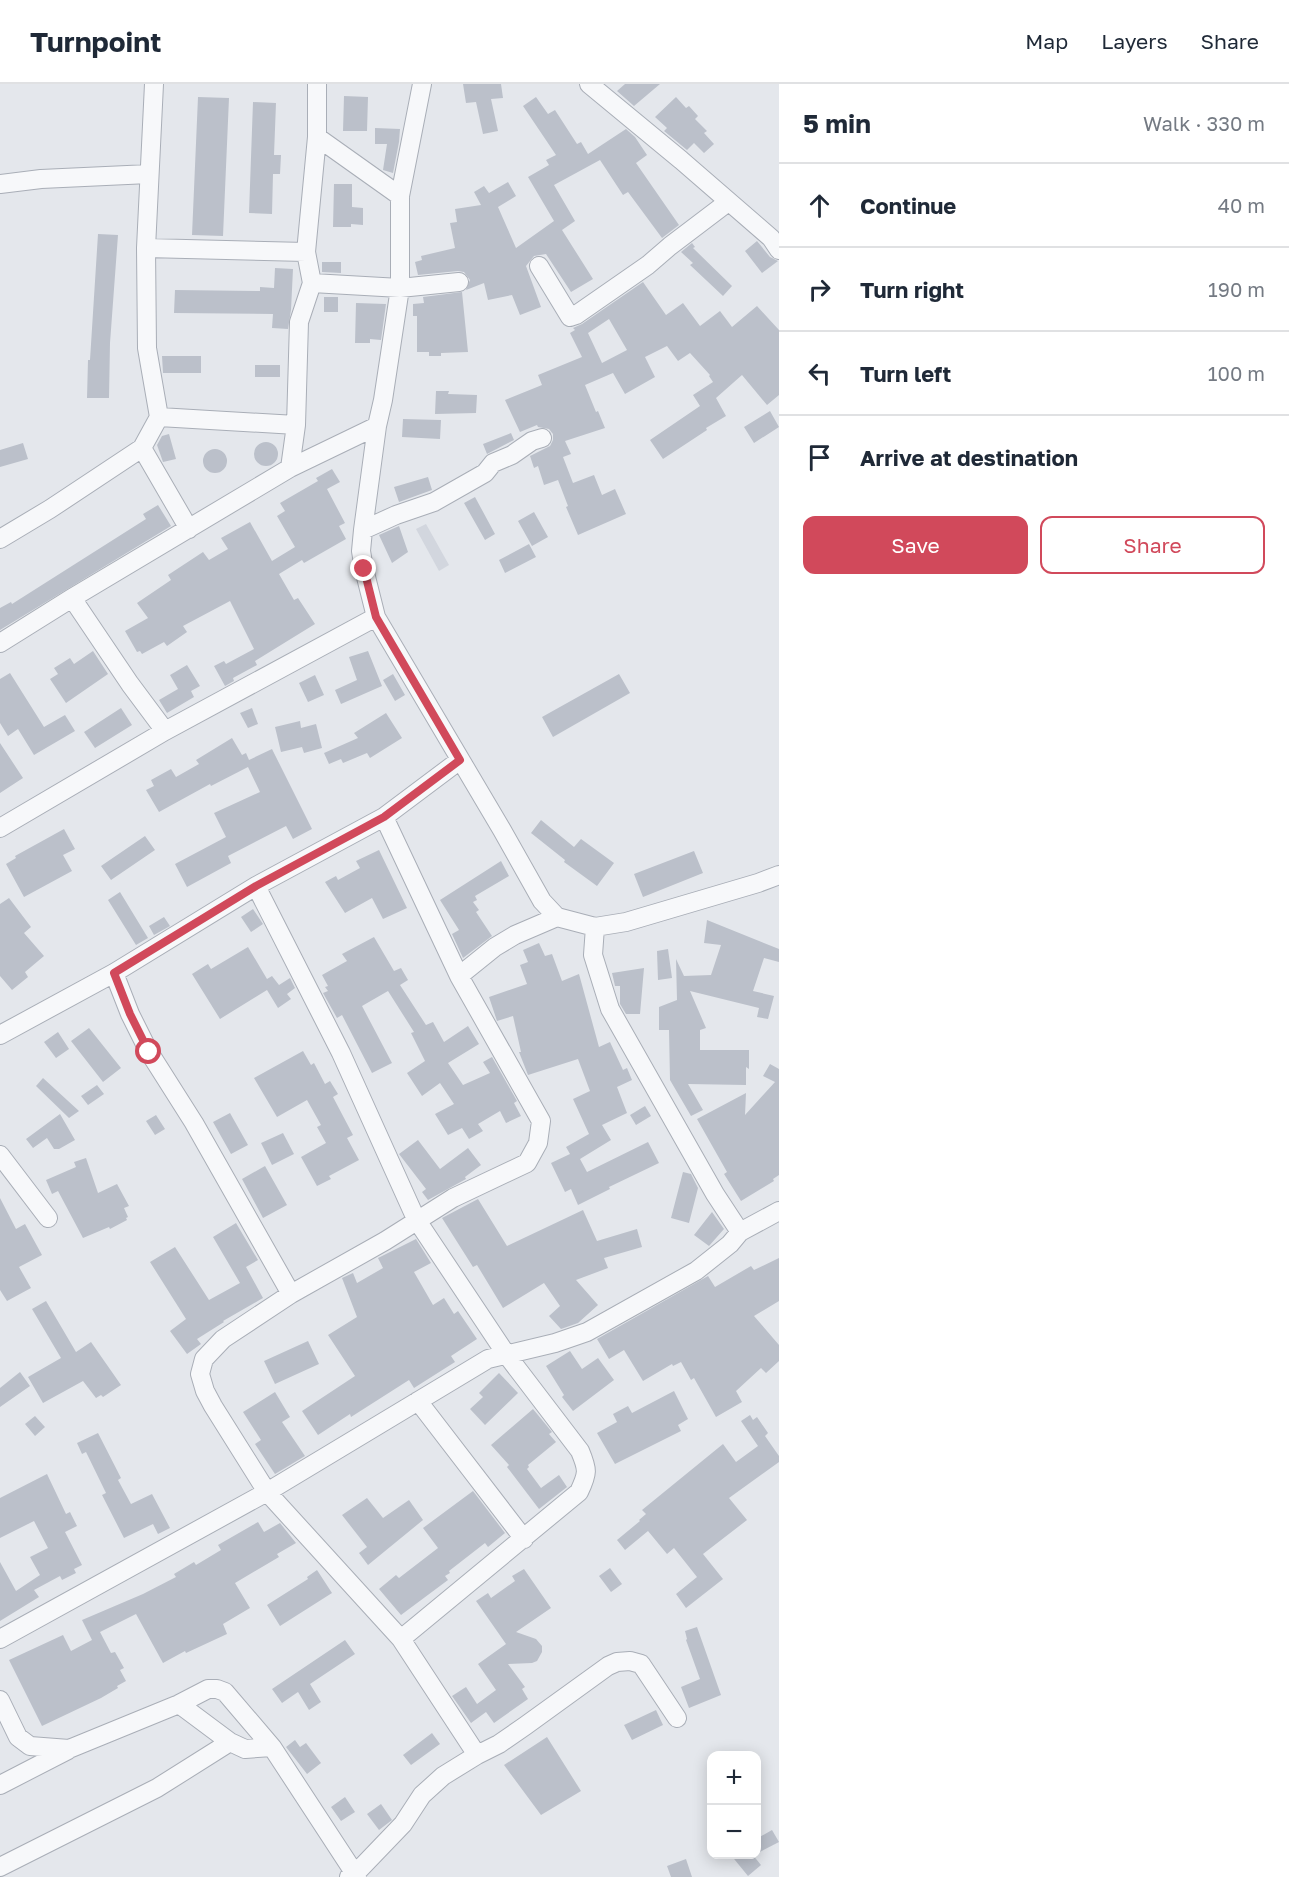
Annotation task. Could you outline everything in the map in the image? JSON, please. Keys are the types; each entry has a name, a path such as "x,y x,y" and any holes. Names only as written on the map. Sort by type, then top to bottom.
{"street":[{"path":"0,539 142,448 159,417 147,348 146,248 154,84"},
{"path":"290,468 296,425 299,322 312,283 306,252 318,137 317,84"},
{"path":"422,84 399,196 400,288 377,426 361,551 376,617 542,902 557,917 595,927 626,922 779,875"},
{"path":"589,84 771,238 779,250"},
{"path":"318,137 399,196"},
{"path":"0,184 41,179 149,174"},
{"path":"539,266 570,317 576,315 648,265 728,202"},
{"path":"146,248 306,252"},
{"path":"312,283 400,288 459,282"},
{"path":"159,417 296,425"},
{"path":"0,643 290,468 377,426"},
{"path":"363,530 396,515 434,502 485,473 493,462 512,455 532,441 542,438"},
{"path":"142,448 189,529"},
{"path":"72,598 129,684 165,731"},
{"path":"0,828 165,731 376,617"},
{"path":"0,1035 114,973 256,886 384,817 460,760"},
{"path":"384,817 459,975 534,1106 541,1121 538,1143 527,1163 453,1198 385,1241 291,1294 223,1339 204,1359 200,1374 213,1406 267,1492 401,1639 477,1755"},
{"path":"256,886 341,1053 416,1220 506,1354 580,1451 587,1466 587,1476 579,1492 401,1639"},
{"path":"459,975 495,947 515,935 557,917"},
{"path":"595,927 593,955 610,1010 709,1185 740,1232"},
{"path":"114,973 130,1014 149,1052 194,1123 291,1294"},
{"path":"0,1155 48,1218"},
{"path":"0,1639 267,1492 488,1359 555,1343 587,1332 696,1271 730,1244 740,1232 779,1210"},
{"path":"418,1401 524,1539"},
{"path":"0,1785 69,1749 180,1704 208,1689 217,1689 225,1692 272,1747 354,1876 403,1824 423,1795 443,1776 500,1744 608,1666 617,1662 630,1661 641,1664 677,1718"},
{"path":"0,1700 18,1737 30,1746 69,1749"},
{"path":"180,1704 230,1742 245,1749 272,1747"},
{"path":"0,1867 158,1788 230,1742"}],"shaded area":[{"path":"426,524 449,565 439,571 416,529"}],"building":[{"path":"463,84 501,84 503,98 491,99 498,131 483,134 476,102 466,103"},
{"path":"625,84 660,84 634,106 617,91"},
{"path":"344,96 368,97 367,131 343,131"},
{"path":"198,97 229,98 223,236 192,235"},
{"path":"536,97 548,114 555,110 577,144 581,142 588,154 626,129 635,137 647,155 636,163 679,225 662,238 628,192 623,195 600,160 554,185 575,221 562,230 593,279 571,292 546,254 534,256 526,266 541,307 520,315 512,295 488,300 484,283 466,290 470,280 464,272 418,275 415,262 422,260 421,256 455,248 450,223 457,222 455,209 481,205 474,192 484,186 489,193 508,182 516,196 498,207 516,248 554,221 528,177 549,165 546,160 556,155 523,106"},
{"path":"676,97 698,116 695,119 707,131 704,133 714,144 704,153 694,143 687,150 664,131 667,128 655,117"},
{"path":"253,102 276,103 274,155 281,155 280,174 273,174 272,214 249,213"},
{"path":"375,128 400,129 393,173 383,170 387,144 375,144"},
{"path":"334,184 352,184 352,207 363,208 363,225 333,227"},
{"path":"98,234 118,235 110,343 109,398 87,398 88,360 90,360"},
{"path":"757,241 770,257 778,261 762,273 745,251"},
{"path":"692,243 695,247 693,248 732,286 723,296 690,265 693,263 681,252"},
{"path":"322,262 341,262 341,273 322,272"},
{"path":"275,268 293,269 288,329 272,328 273,314 174,313 175,290 260,291 260,287 274,288"},
{"path":"643,282 666,315 683,303 700,326 720,311 732,327 757,306 779,330 779,395 767,405 742,375 716,398 726,416 663,459 650,440 700,406 693,395 713,382 710,375 690,353 678,361 667,346 645,357 655,377 625,394 613,373 585,385 605,428 565,441 571,454 563,457 573,483 594,475 602,495 615,489 626,514 578,535 558,480 544,485 538,466 534,468 530,456 550,446 553,434 549,429 537,425 520,432 505,400 542,385 538,375 582,357 570,333 575,330 573,328","holes":["609,319 627,350 602,363 588,333"]},
{"path":"462,292 468,352 429,356 429,352 417,352 417,316 413,316 413,304 424,303 423,297"},
{"path":"324,297 338,297 338,312 324,312"},
{"path":"356,303 386,304 381,340 370,339 370,343 355,343"},
{"path":"162,356 201,356 201,373 163,373"},
{"path":"255,365 280,365 280,377 255,377"},
{"path":"436,391 449,391 448,394 477,395 476,413 435,414"},
{"path":"770,411 779,427 754,443 744,427"},
{"path":"403,419 441,420 440,439 402,437"},
{"path":"511,433 514,440 487,454 483,444"},
{"path":"169,434 176,459 163,462 157,445 162,436"},
{"path":"266,442 274,446 278,454 274,462 266,466 258,462 254,454 258,446"},
{"path":"23,443 28,459 0,467 0,450"},
{"path":"215,449 223,453 227,461 223,469 215,473 207,469 203,461 207,453"},
{"path":"332,469 340,482 327,489 345,523 339,526 346,539 304,563 302,560 279,574 294,600 298,598 315,624 255,661 257,665 233,678 234,681 225,686 214,666 224,661 226,664 254,649 230,601 183,626 187,632 167,646 164,642 142,654 140,651 137,652 125,631 148,618 137,603 171,580 168,575 203,552 209,560 228,549 221,538 250,522 272,561 295,547 277,516 285,511 280,503 318,481 316,478"},
{"path":"428,477 432,490 399,502 394,487"},
{"path":"475,497 495,534 485,540 464,503"},
{"path":"158,505 171,526 0,630 0,608 11,602 12,604 146,519 143,514"},
{"path":"534,512 548,537 532,546 518,521"},
{"path":"399,526 408,552 392,563 379,535"},
{"path":"529,544 536,557 505,573 499,560"},
{"path":"93,651 108,674 66,703 50,679 58,674 54,668 70,658 74,664"},
{"path":"368,651 382,686 341,704 335,690 357,680 349,657"},
{"path":"187,665 200,686 191,691 194,697 167,713 159,700 178,689 170,675"},
{"path":"10,673 44,727 65,715 75,731 34,755 18,729 8,736 0,723 0,679"},
{"path":"393,674 405,695 395,701 383,680"},
{"path":"619,674 630,693 553,737 542,717"},
{"path":"315,675 324,695 308,702 299,683"},
{"path":"121,708 132,725 95,748 84,732"},
{"path":"252,708 258,724 248,728 240,713"},
{"path":"386,713 402,738 370,758 367,753 343,763 341,759 329,764 324,753 358,738 354,733"},
{"path":"300,721 301,728 316,724 322,748 304,753 302,747 281,752 275,727"},
{"path":"232,738 242,755 246,753 249,760 272,749 312,829 293,839 286,826 228,856 231,863 187,887 175,864 226,837 214,813 260,792 248,767 211,786 210,784 159,812 146,790 154,786 151,780 171,769 176,777 199,764 196,760"},
{"path":"0,743 23,778 0,793"},
{"path":"541,820 574,847 581,839 614,863 597,886 564,862 565,860 531,833"},
{"path":"64,829 75,849 63,855 72,871 24,897 6,864 16,858 15,856"},
{"path":"145,836 155,850 111,880 101,866"},
{"path":"379,850 407,908 383,919 372,898 345,913 325,882 336,876 338,880 360,868 356,861"},
{"path":"694,851 703,873 643,897 634,874"},
{"path":"501,861 509,876 475,896 477,900 473,902 479,910 476,912 492,936 463,958 452,934 459,930 440,900"},
{"path":"120,892 148,938 136,945 108,900"},
{"path":"9,898 31,927 24,933 44,956 25,972 28,977 12,990 0,976 0,904"},
{"path":"253,909 263,924 251,932 241,917"},
{"path":"164,917 170,926 154,935 149,926"},
{"path":"707,920 779,949 779,962 764,958 753,991 774,996 768,1019 757,1017 759,1008 690,991 706,1028 700,1030 700,1050 749,1050 746,1085 688,1084 703,1110 691,1116 670,1080 669,1030 659,1030 659,1007 677,1000 676,959 684,976 711,975 721,945 704,943"},
{"path":"374,937 394,971 401,968 408,980 400,985 426,1025 433,1022 444,1042 468,1026 479,1044 448,1063 463,1085 490,1073 483,1062 492,1057 517,1101 514,1103 521,1116 506,1123 500,1111 478,1124 483,1131 469,1139 462,1128 448,1135 435,1114 454,1104 440,1083 422,1096 407,1073 425,1061 411,1033 414,1032 388,991 362,1006 392,1063 372,1073 342,1015 337,1018 323,993 328,991 325,987 328,986 322,975 347,961 342,954"},
{"path":"539,943 545,956 552,954 562,981 579,974 599,1047 610,1042 623,1070 627,1068 632,1080 617,1087 627,1113 602,1125 611,1140 580,1159 587,1172 648,1142 659,1163 578,1205 571,1189 565,1192 551,1163 570,1154 566,1147 589,1134 573,1099 590,1091 578,1059 528,1075 519,1052 521,1052 513,1016 497,1021 489,997 527,984 520,965 528,962 523,950"},
{"path":"248,947 267,979 272,976 279,985 290,978 295,988 287,994 291,999 278,1008 267,990 220,1019 192,974 208,964 211,969"},
{"path":"668,949 672,978 658,980 657,951"},
{"path":"644,968 640,1014 626,1014 620,1004 620,986 615,986 612,973"},
{"path":"89,1028 121,1068 103,1082 71,1041"},
{"path":"58,1032 69,1049 56,1058 44,1042"},
{"path":"303,1051 311,1065 314,1063 325,1084 330,1081 338,1094 333,1097 353,1135 347,1138 359,1160 329,1176 331,1179 317,1186 301,1157 326,1143 317,1127 321,1125 307,1100 277,1117 254,1078"},
{"path":"770,1064 779,1069 779,1175 773,1179 774,1181 741,1201 724,1174 727,1172 697,1119 746,1093 745,1115 775,1082 763,1076"},
{"path":"43,1078 79,1111 69,1118 36,1086"},
{"path":"97,1085 104,1094 88,1105 81,1096"},
{"path":"645,1106 651,1116 636,1125 630,1115"},
{"path":"230,1113 248,1145 231,1154 213,1122"},
{"path":"60,1114 75,1140 59,1149 54,1149 47,1138 33,1148 26,1139"},
{"path":"156,1115 165,1129 155,1135 146,1121"},
{"path":"283,1133 294,1154 272,1165 261,1143"},
{"path":"418,1140 440,1169 468,1148 481,1165 465,1177 466,1179 428,1200 422,1192 426,1189 399,1154"},
{"path":"86,1158 98,1193 117,1184 129,1206 124,1208 127,1220 110,1229 109,1227 83,1238 58,1191 52,1194 46,1180 76,1167 74,1162"},
{"path":"265,1166 287,1205 263,1218 242,1179"},
{"path":"683,1172 691,1174 698,1188 689,1223 671,1218"},
{"path":"0,1198 16,1229 25,1224 42,1255 19,1267 31,1288 7,1301 0,1290"},
{"path":"478,1199 507,1246 583,1210 597,1241 637,1229 642,1247 604,1258 608,1268 576,1280 598,1305 578,1323 561,1329 549,1316 560,1306 544,1283 503,1308 477,1265 473,1267 442,1218"},
{"path":"712,1212 724,1229 709,1246 694,1235"},
{"path":"236,1223 258,1260 246,1267 263,1298 197,1339 201,1344 187,1354 170,1331 186,1319 150,1262 175,1247 209,1300 240,1283 213,1237"},
{"path":"416,1239 431,1263 414,1272 433,1305 444,1298 454,1314 458,1311 477,1339 451,1356 455,1362 414,1388 409,1380 318,1435 302,1411 355,1376 328,1335 357,1317 342,1278 353,1273 357,1283 383,1268 378,1258"},
{"path":"779,1258 779,1301 754,1316 779,1345 779,1361 766,1373 761,1368 736,1391 742,1402 716,1417 694,1378 691,1380 681,1362 673,1366 672,1364 643,1381 624,1350 609,1359 597,1339 708,1276 715,1287 751,1266 754,1270"},
{"path":"46,1301 76,1352 91,1342 121,1385 103,1397 101,1395 96,1398 83,1381 43,1403 28,1377 61,1358 32,1309"},
{"path":"308,1341 319,1364 275,1384 264,1361"},
{"path":"570,1351 582,1369 598,1358 614,1380 573,1411 562,1397 564,1395 546,1366"},
{"path":"20,1372 30,1386 0,1407 0,1388"},
{"path":"499,1373 518,1393 485,1425 470,1409 483,1397 479,1393"},
{"path":"674,1391 688,1419 678,1425 681,1431 615,1464 597,1433 617,1422 613,1414 628,1406 632,1413"},
{"path":"275,1392 290,1417 282,1422 305,1456 275,1474 255,1444 261,1440 243,1412"},
{"path":"533,1409 552,1432 549,1434 556,1442 528,1465 527,1469 541,1488 559,1475 567,1487 539,1509 507,1467 509,1465 491,1445"},
{"path":"750,1415 753,1420 757,1417 768,1433 765,1436 779,1456 779,1462 729,1498 747,1520 703,1554 723,1579 686,1608 676,1594 697,1577 674,1548 667,1554 648,1531 625,1550 617,1540 646,1514 642,1510 723,1444 736,1462 758,1446 741,1421"},
{"path":"35,1416 45,1427 35,1436 25,1424"},
{"path":"98,1433 121,1478 118,1480 131,1504 152,1494 170,1528 158,1534 153,1524 124,1538 102,1495 106,1493 86,1452 82,1454 77,1443"},
{"path":"47,1474 66,1514 70,1512 77,1526 65,1532 82,1565 74,1569 76,1573 62,1580 60,1576 34,1590 39,1597 0,1621 0,1562 16,1591 40,1575 30,1557 48,1548 34,1521 0,1538 0,1498"},
{"path":"473,1491 505,1533 488,1547 485,1543 449,1571 450,1573 445,1576 448,1580 401,1615 379,1589 396,1575 399,1578 438,1548 423,1528"},
{"path":"367,1498 383,1518 409,1500 423,1520 368,1565 359,1553 367,1547 342,1515"},
{"path":"258,1522 264,1532 280,1523 296,1543 277,1554 279,1557 235,1583 250,1608 223,1624 227,1634 186,1653 185,1651 163,1663 136,1614 100,1632 111,1653 115,1652 124,1668 120,1670 126,1681 101,1698 42,1726 9,1660 63,1635 71,1651 92,1640 82,1620 176,1577 174,1574 194,1562 196,1565 221,1550 218,1545"},
{"path":"610,1568 622,1584 611,1592 599,1576"},
{"path":"524,1569 551,1608 516,1632 536,1639 542,1646 542,1652 537,1661 508,1664 525,1687 522,1689 528,1699 494,1723 486,1712 471,1723 452,1696 466,1687 477,1704 496,1690 478,1664 506,1644 476,1601 488,1593 491,1598 515,1581 512,1576"},
{"path":"317,1570 332,1593 280,1626 267,1605 308,1579 307,1577"},
{"path":"697,1627 721,1695 689,1708 681,1687 700,1679 685,1631"},
{"path":"345,1640 355,1654 310,1684 321,1702 309,1710 298,1692 282,1703 272,1689"},
{"path":"656,1710 663,1725 632,1740 624,1725"},
{"path":"432,1733 440,1744 411,1765 403,1755"},
{"path":"547,1737 581,1791 541,1815 504,1765"},
{"path":"295,1740 300,1747 306,1743 321,1763 307,1774 286,1747"},
{"path":"345,1797 355,1812 341,1821 331,1807"},
{"path":"381,1804 392,1820 379,1830 367,1814"},
{"path":"772,1830 779,1842 761,1851 761,1836"},
{"path":"686,1859 692,1877 671,1877 667,1866"},
{"path":"734,1859 756,1859 761,1865 748,1876"}],"route":[{"path":"149,1052 130,1014 114,973 256,886 384,817 460,760 376,617 364,569"}]}
